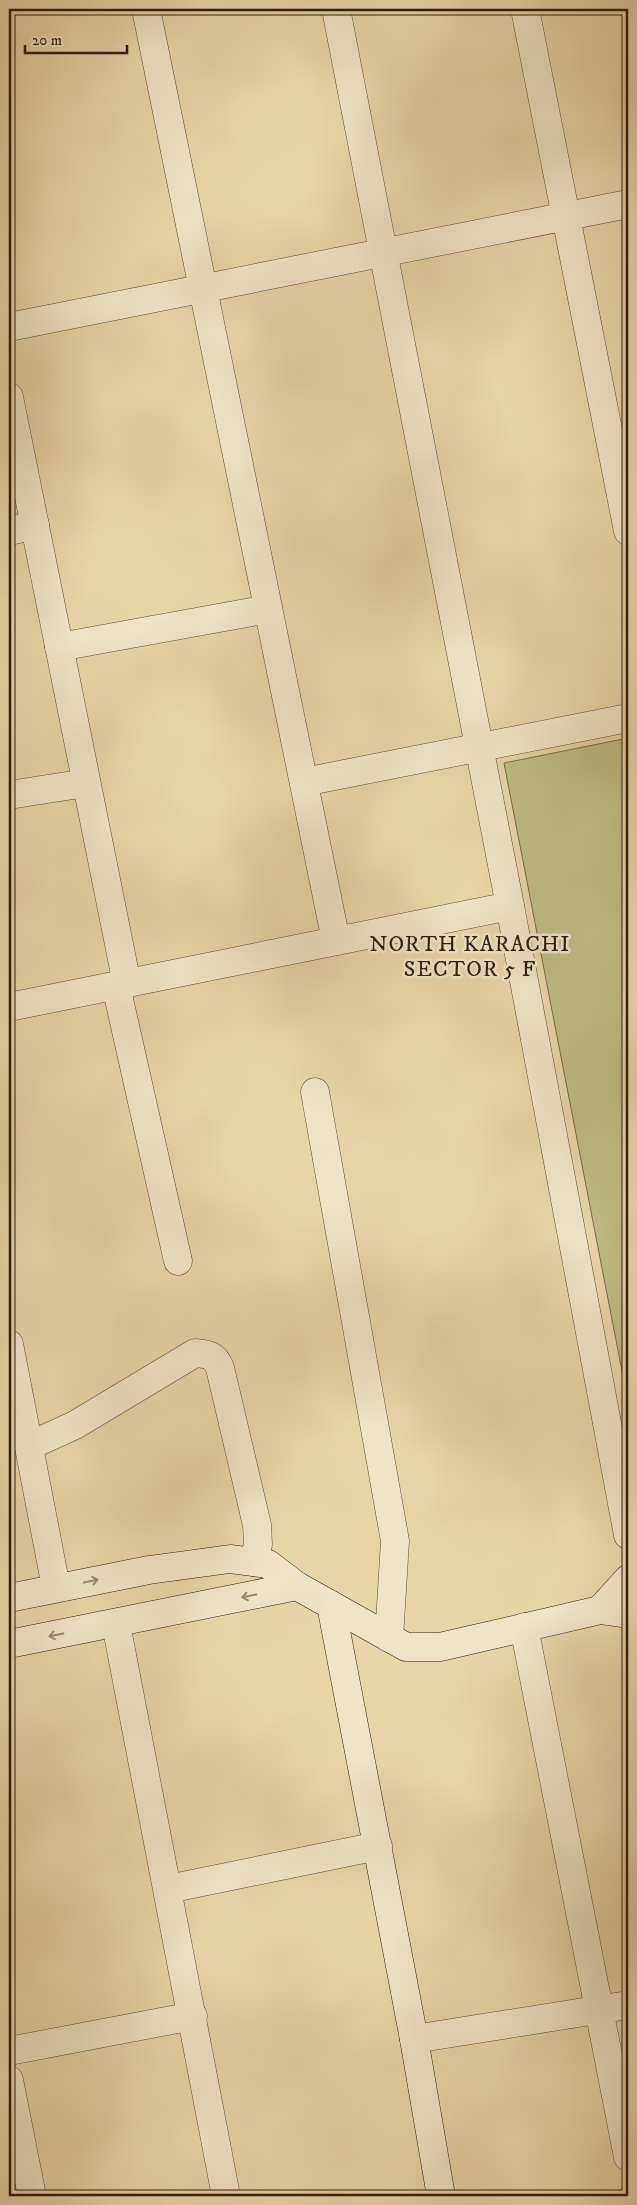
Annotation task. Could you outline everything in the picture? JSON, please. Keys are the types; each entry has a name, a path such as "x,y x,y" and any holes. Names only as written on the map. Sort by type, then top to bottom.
{"street":[{"path":"146,9 336,940"},
{"path":"336,9 510,906 628,1535"},
{"path":"525,9 628,531"},
{"path":"9,328 628,204"},
{"path":"9,397 22,528 59,647 86,783 121,985 178,1261"},
{"path":"59,647 268,609"},
{"path":"304,782 628,718"},
{"path":"9,795 86,783"},
{"path":"9,1007 510,906"},
{"path":"316,1092 395,1541 389,1638"},
{"path":"9,1344 56,1587"},
{"path":"28,1446 75,1425 195,1353 208,1354 216,1359 220,1368 256,1526 258,1544 254,1562"},
{"path":"9,1598 56,1587 149,1570 230,1559 268,1564 297,1586 406,1648 440,1647 600,1610 628,1614"},
{"path":"600,1610 628,1579"},
{"path":"9,1644 116,1624 297,1586"},
{"path":"331,1605 414,2039 441,2196"},
{"path":"116,1624 226,2196"},
{"path":"524,1627 628,2157"},
{"path":"168,1889 378,1846"},
{"path":"414,2039 628,2004"},
{"path":"9,2051 192,2016"},
{"path":"9,2080 32,2196"}],"shaded area":[{"path":"628,738 628,1402 504,763"}],"district":[{"name":"NORTH KARACHI SECTOR 5 F","path":"470,956"}]}
